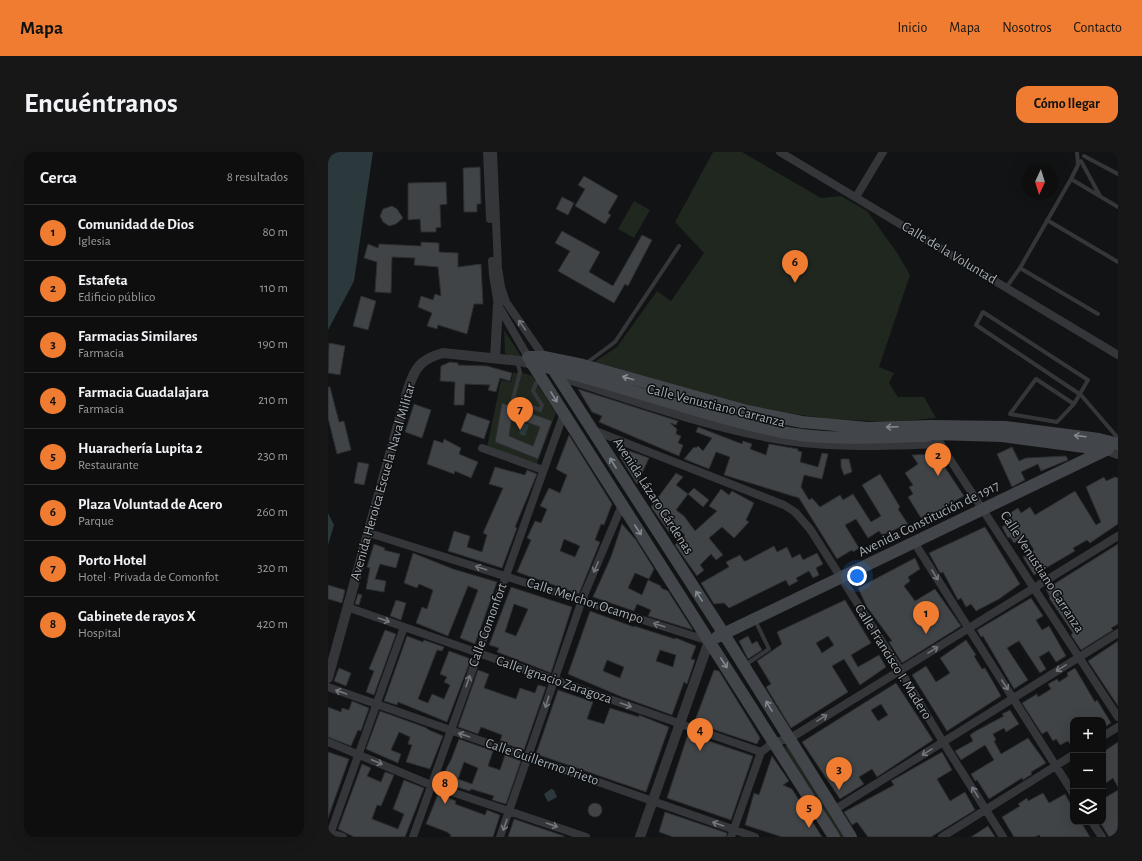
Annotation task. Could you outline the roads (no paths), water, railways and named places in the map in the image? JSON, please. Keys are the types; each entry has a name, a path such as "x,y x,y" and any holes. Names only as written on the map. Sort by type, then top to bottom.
{"main road":[{"path":"525,361 544,357 582,370 733,407 802,422 935,435"},
{"name":"Avenida Lázaro Cárdenas","path":"544,357 556,373 724,634 851,837"},
{"path":"525,361 556,373 582,370"},
{"path":"525,361 543,378 622,505 774,742 830,834"},
{"name":"Calle Venustiano Carranza","path":"935,435 1005,427 1099,439 1118,445"},
{"name":"Calle Venustiano Carranza","path":"935,435 1002,436 1106,450"},
{"name":"Avenida Constitución de 1917","path":"709,641 1118,445"},
{"path":"615,493 627,485"}],"street":[{"path":"488,152 493,275 498,305 495,358"},
{"name":"Avenida Lázaro Cárdenas","path":"493,152 498,268 501,287 506,302 544,357"},
{"name":"Calle de la Voluntad","path":"780,152 1118,355"},
{"path":"856,197 883,152"},
{"path":"498,305 525,361"},
{"name":"Avenida Heroica Escuela Naval Militar","path":"328,678 408,389 419,365 432,356 443,353 525,361"},
{"name":"Calle Venustiano Carranza","path":"556,373 681,416 769,438 844,446 935,435 1118,717"},
{"name":"Calle Comonfort","path":"413,837 564,413"},
{"name":"Calle Francisco I. Madero","path":"593,430 784,505 795,512 810,529 900,670 1003,837"},
{"path":"482,448 543,470"},
{"path":"1106,450 1118,454"},
{"path":"500,837 529,758 582,600 622,505"},
{"name":"Calle Melchor Ocampo","path":"369,532 709,641"},
{"path":"732,833 761,752 774,742 789,739 1118,536"},
{"path":"914,542 1070,789"},
{"name":"Calle Ignacio Zaragoza","path":"347,607 761,752"},
{"path":"343,837 329,834 404,627"},
{"path":"834,810 1118,633"},
{"path":"640,837 709,641"},
{"name":"Calle Guillermo Prieto","path":"328,687 653,801 732,833 755,837"},
{"path":"1106,734 1118,727"},
{"path":"328,742 431,785 586,837"},
{"path":"942,837 1070,757"},
{"path":"1094,825 1102,837"}],"lane":[{"path":"1077,152 1078,165"},
{"path":"1006,288 1020,268 1084,156"},
{"path":"1084,156 1118,174"},
{"path":"1084,156 1100,197"},
{"path":"1071,179 1118,207"},
{"path":"1048,220 1118,262"},
{"path":"582,370 615,342 679,246"},
{"path":"1020,268 1098,314"},
{"path":"1074,404 1036,379 1010,414 1057,422 1074,404 1081,395 1088,380 983,312 976,325 1081,395 1118,438"},
{"path":"525,361 520,372 513,399 540,410 542,406 533,391 536,384 543,378"},
{"path":"744,666 769,649 755,619"}],"place":[{"name":"Plaza Voluntad de Acero","path":"795,283"},
{"name":"Porto Hotel","path":"520,430"},
{"name":"Estafeta","path":"938,476"},
{"name":"Comunidad de Dios","path":"926,634"},
{"name":"Farmacia Guadalajara","path":"700,751"},
{"name":"Farmacias Similares","path":"839,790"},
{"name":"Gabinete de rayos X","path":"445,804"},
{"name":"Huarachería Lupita 2","path":"809,828"}]}
